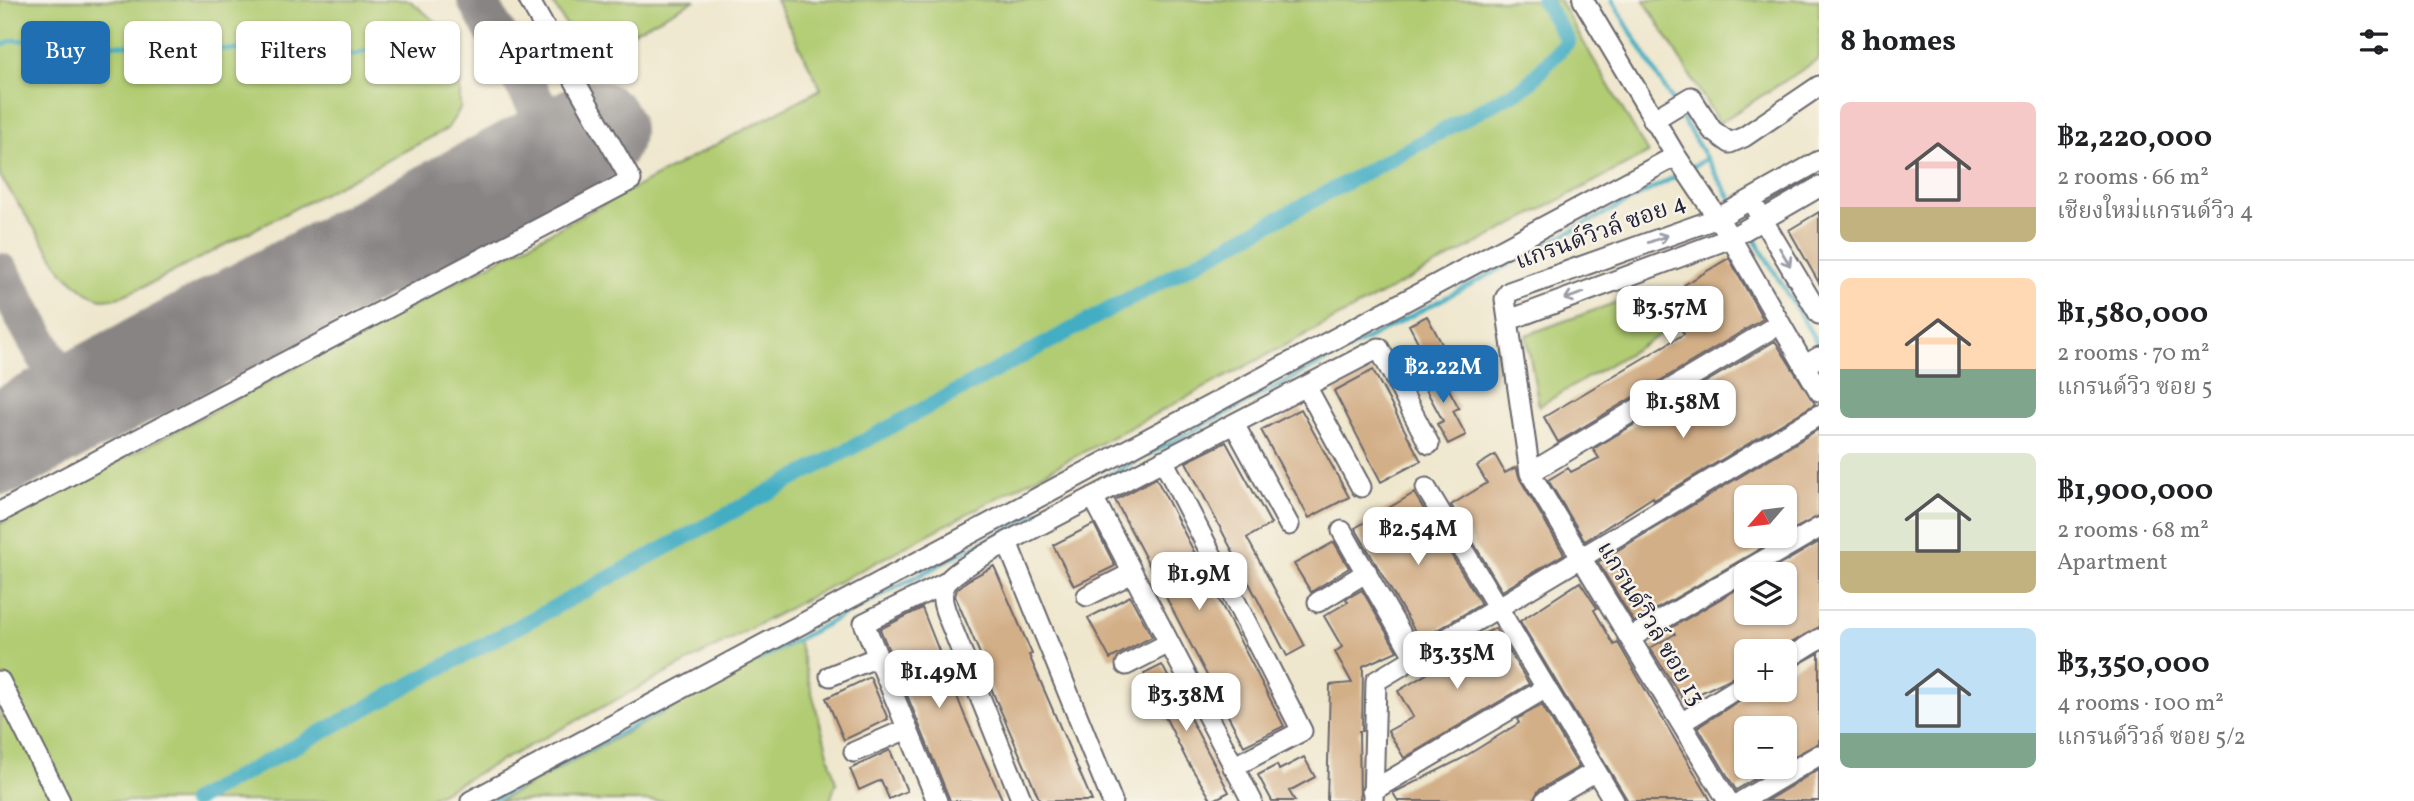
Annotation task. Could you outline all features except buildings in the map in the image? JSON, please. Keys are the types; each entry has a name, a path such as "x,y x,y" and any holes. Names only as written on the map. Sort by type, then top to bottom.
{"street":[{"path":"0,512 631,180 529,0"},
{"path":"1583,0 1653,120 1721,216 1779,324 1812,361 1819,391"},
{"path":"1653,120 1691,97 1712,130 1730,143 1744,137 1819,86"},
{"name":"แกรนด์วิวล์ ซอย 4","path":"1509,320 1506,299 1509,292 1721,216 1819,161"},
{"path":"471,801 1682,164"},
{"path":"1779,324 1530,473 1509,320 1733,237 1819,187"},
{"path":"1748,201 1818,310"},
{"path":"937,801 864,623 945,583 1007,542 1379,348 1429,444"},
{"path":"1306,386 1361,487"},
{"path":"1373,796 1376,681 1819,415"},
{"path":"1234,424 1289,525"},
{"path":"1163,460 1302,731 1233,767"},
{"name":"แกรนด์วิวล์ ซอย 13","path":"1530,473 1728,801"},
{"path":"1426,488 1614,801"},
{"path":"1093,497 1252,801"},
{"path":"1630,638 1819,528"},
{"path":"1342,531 1415,658"},
{"path":"1007,542 1111,801"},
{"path":"1318,602 1367,572"},
{"path":"1087,596 1132,573"},
{"path":"945,583 943,602 948,620 1022,801"},
{"path":"1797,653 1819,639"},
{"path":"1126,665 1169,643"},
{"path":"830,676 878,657"},
{"path":"0,681 60,801"},
{"path":"1373,796 1546,688"},
{"path":"1681,723 1734,690"},
{"path":"854,751 907,729"},
{"path":"1742,801 1819,755"},
{"path":"1545,801 1596,771"}],"green space":[{"path":"0,0 409,0 435,21 365,21 365,84 460,84 460,109 447,129 154,282 117,298 101,299 87,293 63,272 0,176"},
{"path":"551,0 695,0 638,30 638,21 564,21"},
{"path":"776,0 1559,0 1648,153 425,801 0,801 0,524 821,89"},
{"path":"1644,0 1819,0 1819,59 1719,123"},
{"path":"1653,289 1675,326 1539,406 1526,335"},
{"path":"798,640 836,783 830,801 499,801"}],"waterway":[{"path":"193,801 1526,86 1568,41 1543,0"},
{"path":"1612,0 1673,102"},
{"path":"0,46 13,40 354,55 365,51"},
{"path":"1677,110 1734,204"},
{"path":"1690,168 1706,159"},
{"path":"491,801 1682,173"},
{"path":"1751,233 1819,346"}],"taxiway":[{"path":"477,0 561,148"},
{"path":"0,273 74,405"}],"runway":[{"path":"0,444 593,131"}]}
